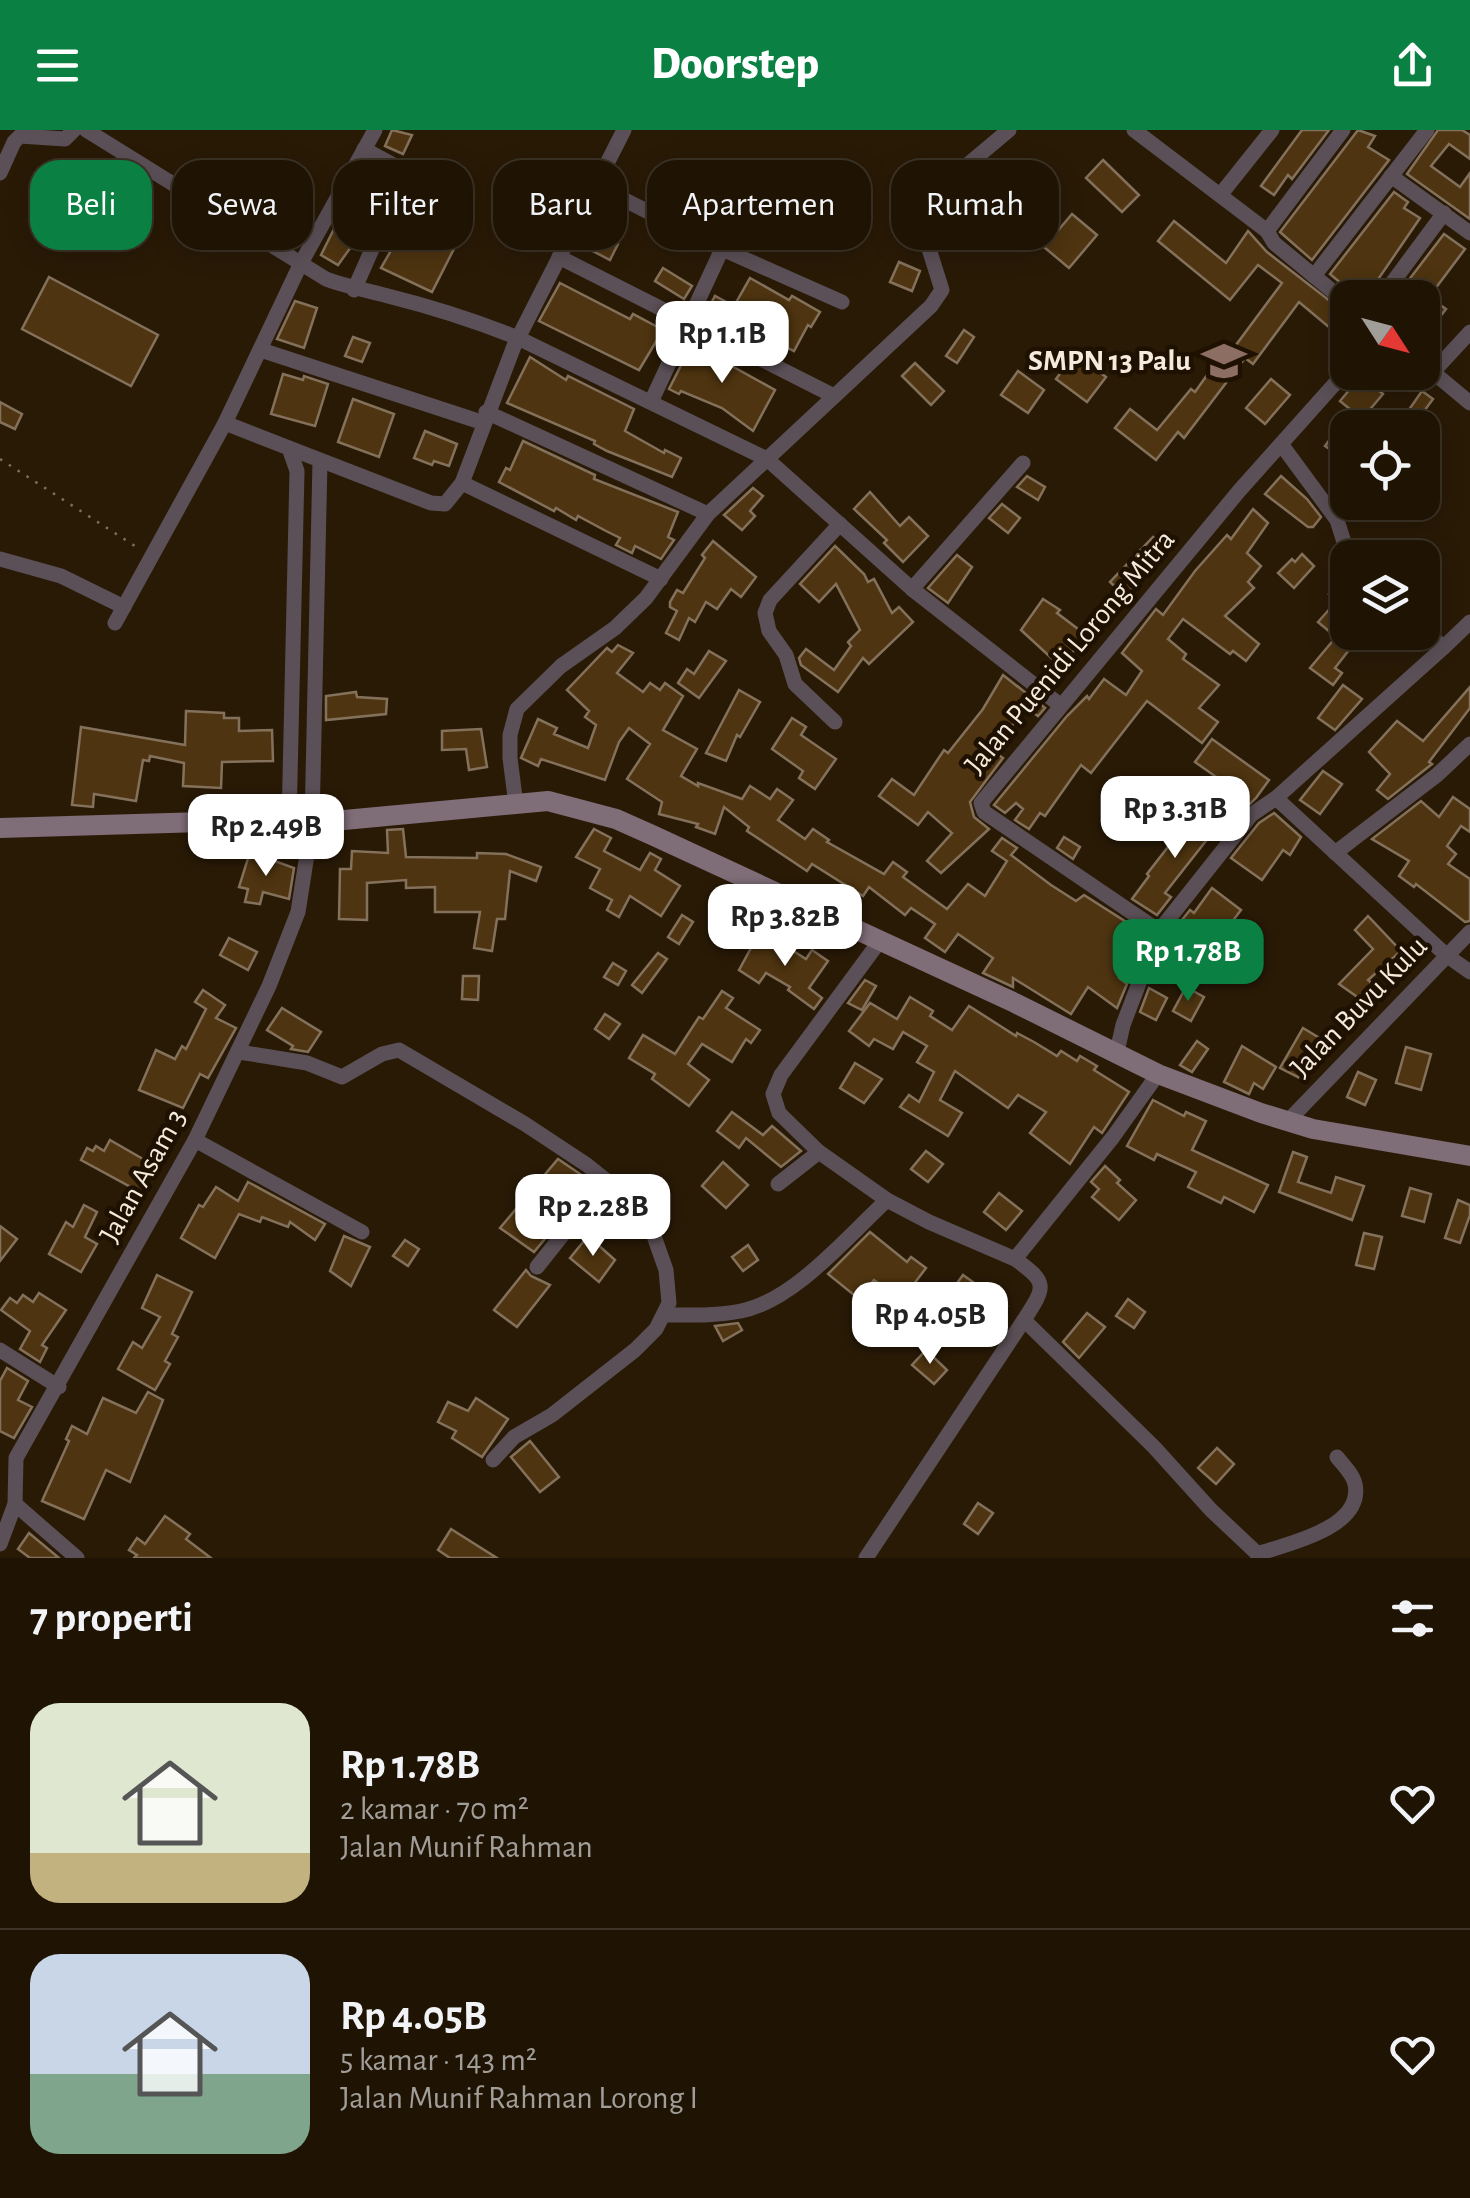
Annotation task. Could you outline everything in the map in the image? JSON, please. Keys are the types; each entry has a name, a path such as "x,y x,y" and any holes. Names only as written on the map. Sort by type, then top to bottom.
{"street":[{"path":"0,173 20,136 65,139 74,130"},
{"path":"86,130 301,263 354,290 386,295 518,338 767,459 912,589 1060,705"},
{"path":"115,623 225,422 301,263 375,130"},
{"path":"608,160 624,130"},
{"path":"516,805 510,747 516,709 561,666 614,628 646,598 708,514 910,327 942,290 918,214 934,193 1009,130"},
{"path":"1221,194 1272,130"},
{"path":"1267,231 1343,130"},
{"path":"1314,276 1426,130"},
{"path":"1143,132 1267,231 1274,243 1330,289"},
{"path":"354,290 403,179 402,170 364,150"},
{"path":"1392,176 1470,234"},
{"path":"1394,280 1444,213"},
{"path":"225,422 430,503 445,504 462,483 518,338 562,250"},
{"path":"651,402 722,250"},
{"path":"724,250 842,302"},
{"path":"559,257 834,396"},
{"path":"1440,357 1470,332"},
{"path":"261,350 485,417 708,514"},
{"path":"1440,377 1470,403"},
{"name":"Jalan Puenidi Lorong Mitra","path":"1159,931 981,810 984,799 1330,389"},
{"path":"1281,444 1337,520 1343,540"},
{"path":"289,448 298,471 289,822"},
{"name":"Jalan Asam 3","path":"0,1544 15,1504 16,1458 195,1140 239,1052 298,912 312,822 320,461"},
{"path":"912,589 1023,463"},
{"path":"462,483 660,580"},
{"path":"835,722 794,684 786,655 769,631 765,613 770,600 840,524"},
{"path":"0,559 61,576 124,607"},
{"path":"1116,1056 1123,1024 1159,931 1251,815 1384,705 1470,622"},
{"path":"1440,645 1443,648"},
{"path":"1335,852 1437,775 1470,744"},
{"path":"1276,798 1446,955 1470,972"},
{"path":"0,828 312,822 548,801 616,819 1158,1074 1313,1128 1470,1156"},
{"name":"Jalan Buvu Kulu","path":"1288,1121 1470,932"},
{"path":"866,1558 1041,1295 1042,1285 1038,1276 1014,1259 888,1200 820,1152 786,1122 773,1094 781,1075 879,942"},
{"path":"239,1052 306,1064 342,1077 382,1054 398,1050 525,1124 632,1200 649,1222 666,1270 669,1303 664,1316 635,1350 552,1416 514,1437 493,1460"},
{"path":"1014,1259 1102,1152 1158,1074"},
{"path":"195,1140 362,1232"},
{"path":"778,1184 820,1152"},
{"path":"537,1267 606,1180"},
{"path":"664,1316 741,1311 760,1306 785,1292 888,1200"},
{"path":"1024,1320 1259,1556 1328,1529 1356,1499 1354,1480 1337,1457"},
{"path":"0,1350 59,1387"},
{"path":"15,1504 77,1558"}],"path":[{"path":"0,459 151,558"}],"building":[{"path":"392,130 412,135 403,154 385,146"},
{"path":"1302,130 1329,130 1292,179 1288,175 1274,195 1261,186"},
{"path":"1358,130 1375,136 1368,147 1389,160 1312,260 1280,232"},
{"path":"1438,130 1462,130 1470,135 1470,159 1449,144 1431,166 1460,187 1470,173 1470,219 1407,174"},
{"path":"1103,160 1139,195 1122,212 1086,178"},
{"path":"1394,192 1408,202 1404,208 1420,218 1378,280 1337,280 1330,274"},
{"path":"1072,214 1097,235 1069,268 1048,250 1059,250 1059,229"},
{"path":"1174,221 1226,263 1248,231 1267,252 1330,301 1330,328 1299,302 1253,364 1245,358 1184,438 1178,432 1156,460 1115,428 1130,409 1157,430 1191,389 1195,392 1225,350 1230,353 1282,283 1258,265 1230,300 1158,241"},
{"path":"333,231 333,250 349,250 338,265 321,255"},
{"path":"1444,234 1465,249 1440,282 1409,280"},
{"path":"391,250 453,250 432,292 381,268"},
{"path":"591,250 615,250 610,260"},
{"path":"899,262 920,271 912,291 890,282"},
{"path":"663,268 692,286 684,299 655,281"},
{"path":"49,277 158,335 131,386 22,329"},
{"path":"750,278 820,312 794,351 708,309 715,296 734,306"},
{"path":"560,283 630,319 633,314 663,330 639,370 539,321"},
{"path":"295,301 317,308 304,348 277,339"},
{"path":"964,330 974,337 957,363 946,356"},
{"path":"353,337 370,343 362,362 345,356"},
{"path":"692,344 775,390 753,431 722,408 669,389"},
{"path":"1075,354 1106,377 1087,402 1056,379"},
{"path":"530,357 566,380 568,376 634,409 625,431 681,458 672,477 507,403"},
{"path":"915,363 944,391 931,405 902,376"},
{"path":"1018,371 1044,390 1028,413 1001,395"},
{"path":"283,374 328,384 315,426 271,414"},
{"path":"1271,379 1290,395 1265,424 1246,408"},
{"path":"1349,390 1378,390 1383,394 1370,410 1351,410 1340,401"},
{"path":"1422,391 1433,399 1425,410 1409,410"},
{"path":"353,399 394,414 379,457 338,442"},
{"path":"0,402 22,414 15,429 0,422"},
{"path":"425,431 457,444 449,466 414,458"},
{"path":"523,441 595,475 594,479 678,512 668,537 674,540 661,559 635,546 632,553 616,545 620,538 578,516 576,520 556,508 554,511 499,482 506,468 510,470"},
{"path":"1027,476 1045,487 1038,500 1017,487"},
{"path":"1281,476 1321,517 1313,527 1265,494"},
{"path":"753,488 763,496 750,511 755,516 742,530 724,515"},
{"path":"870,492 900,526 909,517 928,536 903,562 884,543 887,540 854,509"},
{"path":"1002,504 1020,518 1008,533 989,518"},
{"path":"1253,509 1268,523 1247,553 1261,566 1248,582 1254,588 1225,616 1259,644 1246,661 1233,651 1230,654 1183,619 1168,639 1186,654 1183,659 1219,685 1199,708 1218,722 1202,743 1147,701 1091,773 1081,765 1045,816 1040,813 1029,829 1015,820 1023,809 1016,803 1005,813 994,805 1067,716 1087,696 1089,699 1104,679 1126,695 1142,671 1122,653 1156,609 1163,615 1195,571 1227,535 1231,539"},
{"path":"1153,537 1167,551 1125,596 1110,582"},
{"path":"713,541 756,577 741,597 731,589 717,609 706,602 695,622 689,618 679,640 666,633 677,611 670,607 670,602 677,590 683,593"},
{"path":"835,546 868,582 874,579 892,613 899,607 913,622 869,664 863,658 838,692 801,665 799,658 806,649 834,670 851,646 848,642 860,630 836,584 819,602 800,584"},
{"path":"1302,554 1314,566 1294,588 1278,573"},
{"path":"957,555 972,567 948,603 928,588"},
{"path":"1043,599 1086,635 1061,667 1021,630"},
{"path":"1330,608 1330,632 1318,622"},
{"path":"1330,644 1330,650 1349,650 1335,668 1342,673 1333,685 1310,668"},
{"path":"618,645 633,653 617,673 643,692 650,683 660,690 665,683 683,696 663,730 697,749 681,776 698,786 742,799 750,786 770,799 777,789 793,800 778,820 805,839 813,829 827,842 884,874 893,862 907,872 903,877 947,909 968,884 985,896 1007,861 992,851 1002,838 1017,848 1011,855 1051,885 1076,901 1084,895 1134,927 1129,935 1142,944 1119,978 1127,984 1117,1008 1088,987 1071,1014 1013,978 1013,987 983,973 993,958 958,934 945,952 925,938 935,924 911,908 905,915 869,887 863,896 812,864 807,871 747,831 749,827 724,807 715,834 696,827 698,824 659,814 662,802 627,779 650,744 629,728 619,742 605,780 541,759 538,766 521,758 538,719 557,728 554,734 588,748 596,725 585,717 589,711 567,690 607,648 612,652"},
{"path":"709,651 726,661 699,698 678,683 687,669 694,674"},
{"path":"1003,675 1045,708 1038,716 1025,707 994,752 1003,758 970,802 974,817 989,829 941,873 927,861 952,833 928,812 918,825 879,796 892,779 914,795 944,750 948,753 983,709"},
{"path":"1343,685 1362,699 1335,730 1318,718"},
{"path":"1470,687 1470,708 1429,762 1432,764 1388,799 1377,790 1390,774 1369,752 1397,721 1423,741"},
{"path":"739,690 760,702 740,737 737,735 726,761 706,753"},
{"path":"356,692 357,697 387,699 386,714 326,720 326,696"},
{"path":"186,711 239,718 239,731 272,730 273,761 222,762 221,788 183,786 184,763 150,756 149,761 143,760 136,801 94,794 93,807 72,805 81,727 185,745"},
{"path":"792,718 806,727 801,735 836,759 815,789 799,778 803,771 772,749"},
{"path":"481,729 487,767 469,770 466,749 442,750 442,731"},
{"path":"1212,739 1269,780 1232,821 1220,813 1236,791 1195,762"},
{"path":"1323,771 1342,784 1320,814 1300,800"},
{"path":"1453,797 1470,809 1470,832 1461,826 1447,846 1456,854 1448,864 1470,879 1470,921 1465,922 1416,884 1414,887 1399,876 1409,861 1372,839 1421,801 1439,817"},
{"path":"1199,807 1220,823 1165,893 1171,897 1157,915 1132,899"},
{"path":"1274,813 1301,837 1290,855 1283,850 1262,880 1231,858 1259,823"},
{"path":"403,829 406,857 477,858 477,853 506,854 541,867 536,881 510,871 505,919 497,919 492,951 474,948 480,912 435,912 435,887 406,888 406,880 367,883 367,920 339,919 340,869 351,869 352,851 388,853 387,830"},
{"path":"594,829 611,838 604,851 640,870 650,853 661,859 655,870 680,886 661,916 630,896 619,917 607,910 612,900 590,888 600,869 576,857"},
{"path":"1064,837 1080,847 1073,859 1057,848"},
{"path":"250,852 294,868 289,899 263,892 260,904 245,902 248,889 239,887"},
{"path":"1212,888 1241,910 1225,931 1213,921 1189,951 1201,963 1184,979 1161,958 1174,930 1190,910 1194,913"},
{"path":"682,915 693,922 679,944 668,937"},
{"path":"1368,916 1401,951 1368,980 1374,985 1363,1001 1339,984 1373,949 1355,930"},
{"path":"757,937 783,954 787,947 806,959 812,950 828,961 809,988 822,998 814,1009 788,990 790,987 766,973 759,983 739,970"},
{"path":"229,938 257,952 248,970 220,955"},
{"path":"658,953 667,959 642,993 632,985"},
{"path":"613,963 626,971 618,985 604,977"},
{"path":"463,976 479,976 478,1000 462,999"},
{"path":"865,980 876,986 862,1010 848,1003"},
{"path":"1186,987 1204,997 1191,1021 1173,1011"},
{"path":"1149,988 1167,998 1156,1020 1140,1012"},
{"path":"203,990 225,1005 216,1018 236,1028 208,1078 200,1074 183,1108 139,1090 156,1050 175,1059 182,1046 186,1049 206,1009 195,1002"},
{"path":"722,991 733,998 726,1008 760,1030 751,1043 746,1039 732,1062 702,1044 688,1064 709,1080 689,1106 652,1079 655,1074 629,1058 643,1035 675,1054"},
{"path":"910,997 933,1011 930,1016 952,1030 969,1006 1057,1056 1061,1051 1077,1061 1080,1056 1129,1092 1102,1133 1094,1127 1070,1164 1030,1133 1046,1112 1018,1095 1008,1108 955,1071 940,1100 962,1113 948,1136 900,1107 909,1095 919,1102 934,1072 917,1062 927,1046 903,1032 893,1049 874,1039 869,1046 849,1031 870,1003 897,1019"},
{"path":"282,1008 321,1032 308,1052 291,1049 293,1046 267,1030"},
{"path":"605,1014 620,1024 609,1039 595,1029"},
{"path":"1303,1028 1326,1042 1304,1080 1280,1068"},
{"path":"1197,1041 1208,1049 1192,1072 1180,1065"},
{"path":"1242,1046 1276,1067 1263,1089 1254,1083 1249,1094 1224,1082"},
{"path":"1406,1047 1431,1054 1421,1090 1396,1083"},
{"path":"855,1063 882,1079 864,1103 840,1088"},
{"path":"1358,1072 1376,1080 1365,1105 1347,1097"},
{"path":"1153,1100 1184,1116 1186,1112 1206,1121 1192,1150 1268,1185 1254,1212 1224,1197 1221,1203 1188,1187 1196,1172 1157,1154 1154,1160 1127,1146"},
{"path":"732,1112 763,1135 772,1126 801,1151 781,1167 746,1138 739,1148 717,1131"},
{"path":"110,1140 155,1166 140,1192 81,1160 87,1148 93,1151 96,1146 104,1151"},
{"path":"926,1151 943,1164 928,1182 911,1169"},
{"path":"1293,1152 1307,1157 1298,1182 1331,1193 1336,1177 1364,1186 1352,1220 1279,1192"},
{"path":"558,1159 583,1176 572,1191 577,1195 550,1225 554,1228 534,1252 500,1228"},
{"path":"723,1162 748,1185 726,1208 702,1186"},
{"path":"1105,1166 1136,1200 1119,1220 1092,1197 1099,1189 1091,1182"},
{"path":"248,1182 325,1224 315,1240 290,1222 288,1227 239,1214 215,1258 181,1238 199,1205 203,1207 216,1187 238,1201"},
{"path":"1410,1188 1431,1194 1424,1222 1402,1216"},
{"path":"999,1193 1022,1211 1006,1230 984,1212"},
{"path":"1458,1200 1470,1205 1460,1243 1445,1238"},
{"path":"84,1205 97,1212 85,1237 97,1244 81,1272 49,1254 66,1222 73,1227"},
{"path":"0,1226 17,1239 0,1261"},
{"path":"870,1232 907,1262 911,1257 926,1268 901,1301 874,1280 859,1299 828,1274"},
{"path":"1364,1233 1382,1237 1374,1269 1356,1265"},
{"path":"344,1236 370,1247 351,1286 330,1271"},
{"path":"588,1236 615,1260 599,1282 570,1258"},
{"path":"405,1240 419,1249 408,1266 393,1256"},
{"path":"748,1245 758,1260 743,1271 732,1257"},
{"path":"526,1270 550,1285 517,1327 494,1310"},
{"path":"157,1275 192,1292 172,1334 178,1337 165,1361 170,1364 155,1390 118,1369 133,1342 142,1348 160,1317 142,1308"},
{"path":"963,1275 1007,1306 983,1340 939,1308"},
{"path":"39,1293 66,1310 42,1345 47,1348 40,1362 20,1349 30,1331 1,1310 10,1298 17,1303 23,1295 33,1302"},
{"path":"1128,1299 1145,1312 1134,1328 1116,1316"},
{"path":"1087,1313 1105,1327 1079,1358 1063,1342"},
{"path":"738,1323 742,1330 723,1341 715,1326"},
{"path":"926,1350 947,1370 934,1384 912,1365"},
{"path":"7,1368 28,1381 18,1400 32,1407 14,1438 0,1431 0,1381"},
{"path":"148,1392 163,1400 130,1482 106,1470 84,1519 42,1501 72,1426 87,1434 103,1398 136,1413"},
{"path":"476,1398 508,1419 482,1457 452,1438 456,1431 438,1422 448,1402 468,1411"},
{"path":"530,1441 559,1477 540,1492 511,1457"},
{"path":"1217,1448 1234,1464 1216,1484 1198,1468"},
{"path":"978,1503 993,1513 978,1534 964,1524"},
{"path":"165,1516 190,1534 186,1539 211,1558 134,1558 137,1555 129,1550 137,1538 145,1544"},
{"path":"451,1529 497,1558 450,1558 438,1550"},
{"path":"29,1533 59,1558 30,1558 18,1549"}],"place":[{"name":"SMPN 13 Palu","path":"1224,361"}]}
